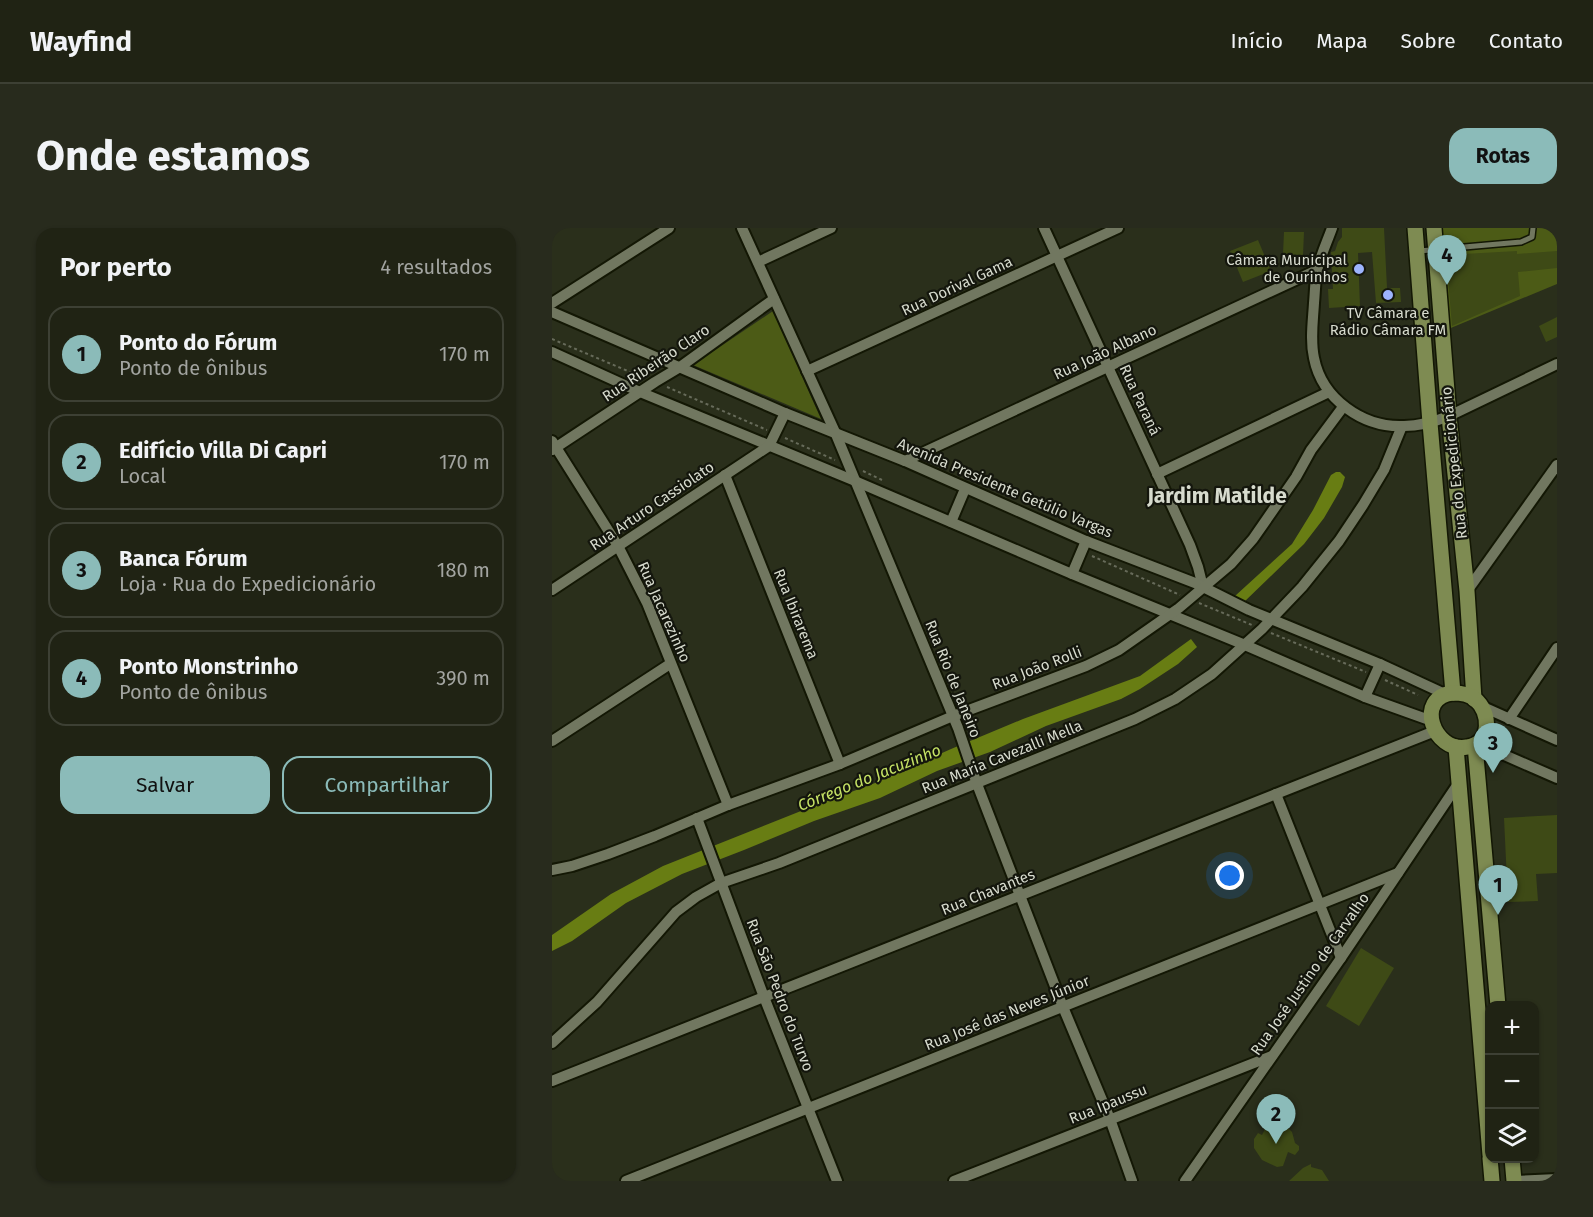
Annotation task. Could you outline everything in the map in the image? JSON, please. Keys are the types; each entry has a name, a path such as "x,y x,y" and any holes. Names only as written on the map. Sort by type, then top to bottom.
{"main road":[{"name":"Rua do Expedicionário","path":"1415,228 1441,558 1449,693"},
{"name":"Rua do Expedicionário","path":"1434,228 1449,416 1477,702"},
{"path":"1422,309 1440,307"},
{"path":"1441,558 1463,556"},
{"path":"1449,693 1460,693 1477,702 1487,724 1486,732 1476,744 1465,748 1456,747 1444,741 1433,726 1431,713 1437,699 1449,693"},
{"path":"1476,744 1498,1001"},
{"path":"1456,747 1458,784 1484,1017 1488,1109"},
{"path":"1491,1163 1492,1181"},
{"path":"1513,1163 1515,1181"}],"street":[{"path":"552,303 669,228"},
{"name":"Rua Rio de Janeiro","path":"742,228 835,432 958,728 1020,896 1110,1119 1132,1181"},
{"path":"758,262 831,228"},
{"name":"Rua Paraná","path":"1044,228 1190,545 1203,587"},
{"name":"Rua Dorival Gama","path":"807,371 1118,228"},
{"path":"1332,228 1317,270 1313,355 1329,392 1343,407 1368,420 1402,426 1430,423 1557,364"},
{"name":"Rua João Albano","path":"905,461 1317,270"},
{"name":"Rua Ribeirão Claro","path":"553,446 680,367 774,299"},
{"name":"Avenida Presidente Getúlio Vargas","path":"552,312 785,413 905,461 1086,541 1203,587 1271,620 1449,693"},
{"path":"552,352 640,392 1433,726"},
{"path":"1157,474 1329,392"},
{"name":"Rua João Rolli","path":"552,870 608,854 728,805 840,764 953,716 1086,666 1119,650 1179,608 1231,564 1253,538 1296,477 1311,450 1343,407"},
{"path":"769,446 785,413"},
{"name":"Rua Maria Cavezalli Mella","path":"552,1043 597,1002 676,912 721,883 977,784 1135,719 1175,699 1212,674 1271,620 1302,587 1339,541 1384,470 1402,426"},
{"name":"Rua Jacarezinho","path":"553,446 618,546 647,603 728,805"},
{"name":"Rua Arturo Cassiolato","path":"552,590 769,446"},
{"path":"1467,591 1557,465"},
{"name":"Rua Ibirarema","path":"725,475 840,764"},
{"path":"951,522 965,489"},
{"path":"1072,574 1086,541"},
{"path":"1509,719 1557,648"},
{"path":"552,741 670,664"},
{"path":"1365,698 1380,664"},
{"path":"1477,702 1557,740"},
{"name":"Rua Chavantes","path":"552,1081 1276,794 1433,726"},
{"path":"1476,744 1557,778"},
{"name":"Rua José Justino de Carvalho","path":"1185,1181 1341,958 1458,784"},
{"path":"1276,794 1341,958"},
{"name":"Rua São Pedro do Turvo","path":"697,818 764,997 837,1181"},
{"name":"Rua José das Neves Júnior","path":"626,1181 1398,873"},
{"name":"Rua Ipaussu","path":"954,1181 1272,1055"},
{"path":"1515,1181 1557,1179"}],"lane":[{"path":"1417,251 1521,242 1532,237 1533,228"}],"shaded area":[{"path":"1439,228 1557,228 1557,284 1446,330"},
{"path":"773,311 821,419 693,365"},
{"path":"1340,472 1345,477 1342,487 1324,518 1304,544 1243,603 1235,596 1292,544 1331,475"},
{"path":"1191,639 1197,647 1178,664 1121,699 1046,726 990,752 937,771 880,798 814,821 682,874 626,903 572,941 552,951 552,935 611,894 663,866 875,783 1023,719 1140,676"}],"building":[{"name":"Câmara Municipal de Ourinhos","path":"1342,228 1384,228 1387,288 1400,288 1401,302 1376,303 1372,252 1358,253 1360,306 1329,308 1328,289 1333,289 1331,252 1335,251 1342,237"},
{"path":"1284,232 1304,232 1303,255 1283,254"},
{"path":"1258,240 1271,271 1243,282 1230,251"},
{"path":"1517,251 1517,254 1557,251 1557,268 1518,272 1520,296 1452,326 1446,255"},
{"path":"1557,317 1557,337 1546,342 1539,326"},
{"path":"1557,815 1557,873 1536,874 1538,901 1508,902 1504,818"},
{"path":"1361,948 1394,968 1359,1026 1326,1006"},
{"path":"1277,1124 1292,1132 1299,1150 1295,1155 1288,1152 1283,1166 1277,1167 1262,1160 1254,1148 1254,1139 1258,1133 1262,1135 1266,1127"},
{"path":"1311,1164 1311,1167 1322,1170 1329,1181 1289,1181 1303,1168"}],"place":[{"name":"Câmara Municipal de Ourinhos","path":"1359,269"},
{"name":"Ponto Monstrinho","path":"1447,285"},
{"name":"TV Câmara e Rádio Câmara FM","path":"1388,295"},
{"name":"Banca Fórum","path":"1493,773"},
{"name":"Ponto do Fórum","path":"1498,915"},
{"name":"Edifício Villa Di Capri","path":"1276,1144"}],"district":[{"name":"Jardim Matilde","path":"1217,496"}],"water label":[{"name":"Córrego do Jacuzinho","path":"869,777"}]}
